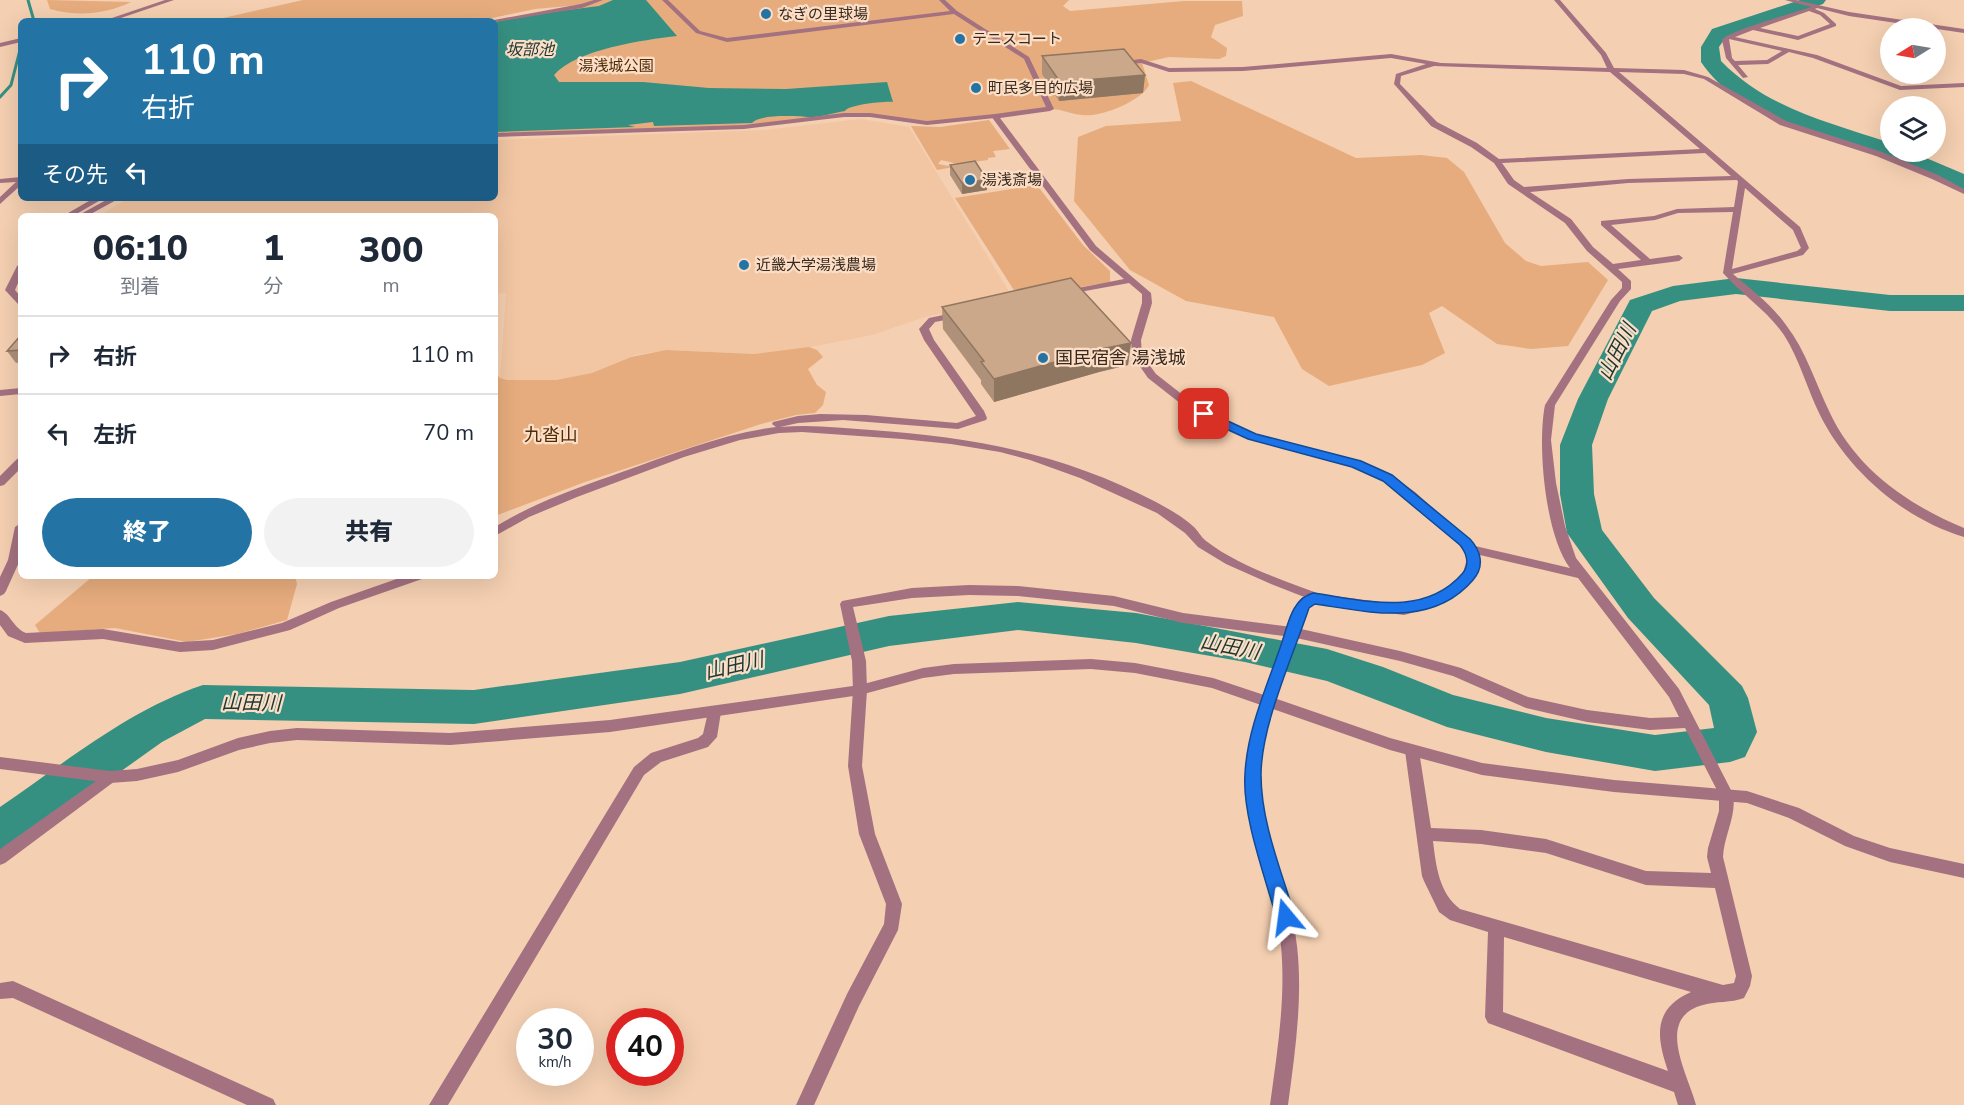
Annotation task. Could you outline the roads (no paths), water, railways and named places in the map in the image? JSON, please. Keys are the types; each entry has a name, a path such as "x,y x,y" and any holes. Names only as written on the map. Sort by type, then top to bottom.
{"street":[{"path":"115,18 171,0"},
{"path":"498,20 582,6 600,0"},
{"path":"665,0 698,32 706,36 728,40 956,12"},
{"path":"498,135 744,127 851,115 927,123 1050,109 1033,69 1024,55 956,12 942,0"},
{"path":"1557,0 1604,54 1611,69 1797,228 1805,248 1800,253 1728,275"},
{"path":"1790,0 1814,8 1964,31"},
{"path":"1745,77 1732,63 1724,45 1728,37 1814,8"},
{"path":"1750,28 1798,38 1834,25 1814,8"},
{"path":"1728,37 1839,64 1900,88 1964,85"},
{"path":"0,45 18,41"},
{"path":"1732,63 1768,62 1788,50"},
{"path":"1109,64 1141,61 1170,70 1233,69 1392,56 1433,64 1674,71 1700,76 1783,123 1879,154 1935,177 1964,192"},
{"path":"1433,64 1398,75 1397,84 1434,124 1474,145 1497,161 1511,182 1568,221 1590,249 1627,281 1626,289 1616,300 1557,392 1545,419 1545,438 1565,546 1579,574 1674,693 1689,727 1722,786 1730,807 1715,847 1744,976 1743,986 1738,992 1702,997 1685,1003 1672,1018 1667,1035 1668,1047 1687,1105"},
{"path":"1033,69 1044,68"},
{"path":"995,116 1088,241 1143,289 1147,297 1136,340 1137,355 1152,376 1167,389 1204,414 1236,430 1275,443 1357,464 1387,478 1411,495 1472,549 1579,574"},
{"path":"1497,161 1706,151"},
{"path":"1521,190 1628,181 1739,179"},
{"path":"1728,275 1739,179"},
{"path":"0,181 18,180"},
{"path":"0,201 18,183"},
{"path":"72,213 94,201"},
{"path":"87,213 110,201"},
{"path":"1648,262 1604,223 1655,218 1677,211 1737,209"},
{"path":"1612,267 1679,258"},
{"path":"18,273 10,290 18,299"},
{"path":"1728,275 1751,294 1784,328 1831,427 1870,474 1913,509 1964,533"},
{"path":"1053,296 1130,280"},
{"path":"498,530 534,509 563,497 685,454 774,425 804,418 958,426 978,421 982,418 979,411 928,340 924,329 924,325 932,320 972,312"},
{"path":"0,393 18,391"},
{"path":"746,436 779,430 817,429 940,438 1024,455 1134,496 1185,526 1198,541 1214,551 1258,574 1322,599"},
{"path":"0,482 18,465"},
{"path":"0,591 14,560 18,541"},
{"path":"1278,1105 1291,998 1289,945 1286,917 1260,828 1253,776 1256,748 1291,636 1305,602 1310,598 1404,610 1427,605 1446,596 1472,572 1472,549"},
{"path":"0,615 13,633 25,638 103,634 180,647 202,646 285,627 335,605 409,579"},
{"path":"805,1105 853,1000 892,925 894,904 867,834 855,766 860,661 846,604 912,593 1018,591 1114,601 1183,618 1291,636 1456,672 1527,702 1587,716 1689,727"},
{"path":"0,763 110,777 137,775 178,766 238,744 297,734 420,739 474,738 610,726 714,712 860,690 923,673 954,669 1091,664 1135,668 1272,695 1412,751 1482,769 1614,786 1722,786 1794,813 1850,841 1890,855 1964,871"},
{"path":"438,1105 639,771 656,757 703,743 710,737 714,712"},
{"path":"1412,751 1430,876 1445,907 1456,915 1726,994"},
{"path":"0,858 110,777"},
{"path":"1425,834 1481,837 1546,846 1646,878 1721,881"},
{"path":"1496,927 1494,1017 1680,1085"},
{"path":"0,991 13,989 267,1105"}],"water":[{"name":"坂部池","path":"613,0 646,0 677,36 611,47 578,58 554,75 559,82 643,82 709,88 786,89 887,82 893,102 859,105 845,111 816,117 770,117 752,123 654,126 653,122 628,125 635,127 498,132 498,21 599,6"}],"waterway":[{"path":"28,0 33,18"},
{"name":"山田川","path":"1817,0 1719,33 1710,47 1711,62 1745,93 1785,115 1895,153 1964,183"},
{"path":"0,97 11,85 18,58"},
{"name":"山田川","path":"0,832 147,730 177,712 203,702 474,707 680,678 889,631 1018,616 1136,628 1245,647 1327,665 1369,678 1447,710 1546,735 1655,753 1730,744 1736,732 1728,698 1641,608 1585,533 1577,494 1576,445 1593,399 1629,333 1640,306 1673,294 1705,288 1736,286 1890,303 1964,303"}],"place":[{"name":"なぎの里球場","path":"766,14"},
{"name":"テニスコート","path":"960,39"},
{"name":"町民多目的広場","path":"976,88"},
{"name":"湯浅斎場","path":"970,180"},
{"name":"近畿大学湯浅農場","path":"744,265"},
{"name":"国民宿舎 湯浅城","path":"1043,358"}],"park label":[{"name":"湯浅城公園","path":"616,66"},
{"name":"九沓山","path":"551,435"}]}
